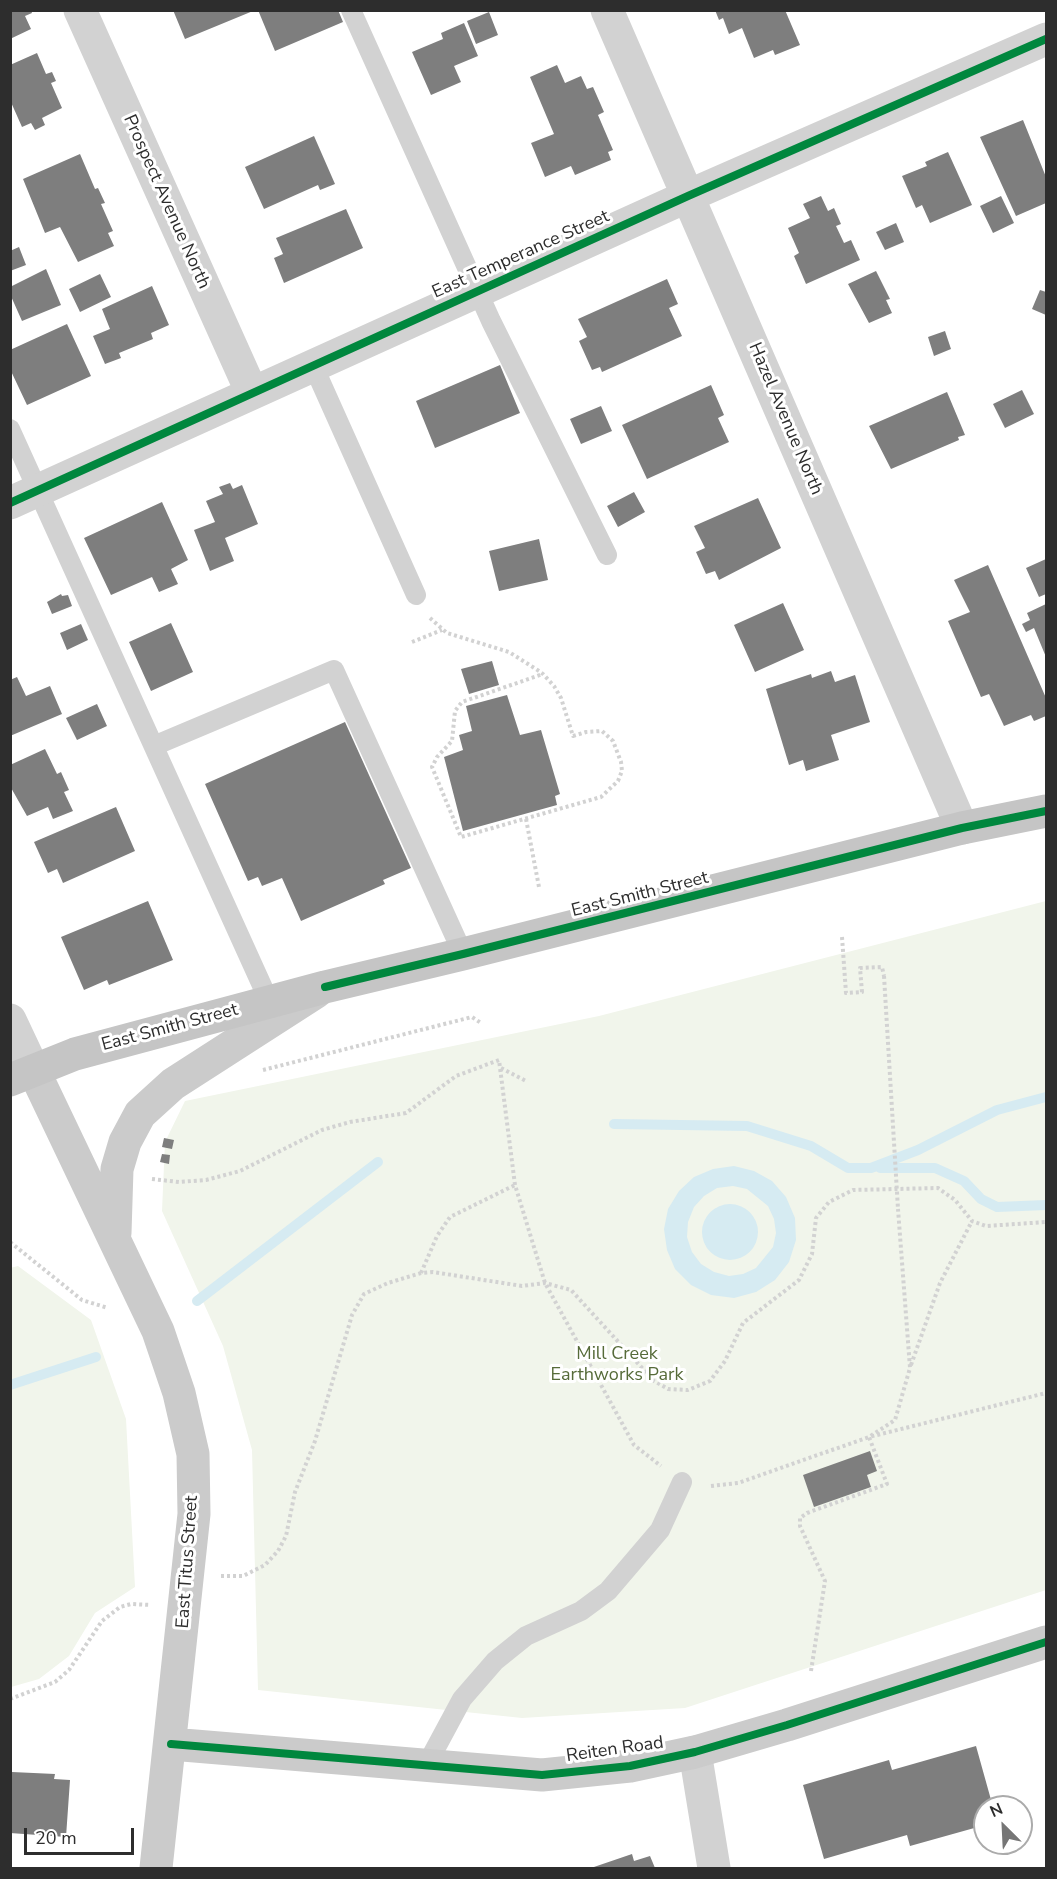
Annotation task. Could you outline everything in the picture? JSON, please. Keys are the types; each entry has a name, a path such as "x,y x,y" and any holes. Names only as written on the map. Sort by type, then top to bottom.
{"main road":[{"name":"East Smith Street","path":"22,1076 75,1054 269,1001 962,828 1047,811"}],"street":[{"name":"Prospect Avenue North","path":"80,10 252,393"},
{"name":"Hazel Avenue North","path":"607,10 962,828"},
{"name":"East Temperance Street","path":"10,503 688,196 1047,39"},
{"path":"115,1238 117,1169 125,1142 140,1114 172,1084 325,987"},
{"path":"10,1020 22,1076"},
{"name":"East Titus Street","path":"22,1076 115,1238 158,1331 179,1393 193,1454 194,1514 156,1869"},
{"name":"Reiten Road","path":"171,1744 542,1775 630,1766 695,1752 1047,1642"},
{"path":"695,1752 714,1869"}],"lane":[{"path":"351,10 478,291 607,555"},
{"path":"313,365 416,595"},
{"path":"10,429 156,745 269,1001"},
{"path":"156,745 334,670 463,954"},
{"path":"426,1766 462,1699 495,1661 525,1636 581,1611 608,1591 660,1530 682,1482"}],"path":[{"path":"416,595 429,617 443,629 460,638 509,652 543,674 561,698 573,736 593,730 609,735 617,749 622,771 618,781 601,797 461,837 432,767 437,757 452,741 455,711 462,702 543,674"},
{"path":"412,642 443,629"},
{"path":"526,819 539,887"},
{"path":"842,937 846,993 862,992 860,968 882,967 884,976 910,1368"},
{"path":"256,1072 472,1017 480,1023"},
{"path":"145,1179 179,1182 206,1179 240,1171 321,1130 350,1122 406,1113 456,1076 477,1066 499,1060 515,1185 545,1283 634,1445 682,1482 711,1486 738,1483 869,1437 1047,1393"},
{"path":"500,1068 526,1081"},
{"path":"421,1273 437,1236 450,1217 515,1185"},
{"path":"10,1699 55,1682 69,1670 102,1621 120,1607 243,1576 265,1565 278,1551 286,1536 295,1492 315,1441 352,1315 364,1294 421,1273 433,1272 522,1286 545,1283 571,1290 654,1381 668,1389 688,1390 710,1382 725,1361 743,1323 799,1280 812,1254 816,1218 829,1202 853,1190 938,1188 956,1200 972,1221 986,1226 1047,1222"},
{"path":"869,1437 895,1420 910,1368 940,1283 972,1221"},
{"path":"10,1242 82,1300 108,1308 143,1299"},
{"path":"811,1671 825,1581 800,1526 800,1518 807,1513 887,1484 869,1437"}],"green space":[{"name":"Mill Creek Earthworks Park","path":"1046,901 1046,1590 685,1708 522,1718 258,1690 252,1450 223,1346 162,1211 165,1142 185,1101 599,1016"},
{"path":"18,1266 91,1320 126,1419 135,1587 95,1613 69,1656 39,1679 11,1687 10,1268"}],"shaded area":[{"path":"734,1166 754,1171 772,1181 786,1197 795,1218 796,1240 789,1262 775,1280 756,1292 734,1298 711,1295 691,1285 675,1269 667,1250 664,1229 668,1209 679,1191 694,1177 713,1169","holes":["733,1186 747,1189 768,1206 774,1219 776,1233 773,1247 756,1268 743,1274 729,1276 714,1272 701,1264 692,1252 687,1237 688,1222 694,1207 704,1196 717,1188"]},
{"path":"730,1204 741,1206 750,1212 756,1221 758,1232 756,1243 750,1252 741,1258 730,1260 719,1258 710,1252 704,1243 702,1232 704,1221 710,1212 719,1206"}],"building":[{"path":"10,10 31,10 32,13 25,16 31,29 10,39"},
{"path":"173,10 253,10 253,11 185,39"},
{"path":"258,10 338,10 343,22 275,51"},
{"path":"715,10 785,10 800,45 775,55 773,50 754,58 742,28 729,34 723,18 719,20"},
{"path":"489,12 498,35 476,44 467,21"},
{"path":"464,23 478,56 454,66 461,82 431,95 412,52 443,39 441,33"},
{"path":"37,53 46,74 52,72 56,81 51,83 62,108 42,118 45,125 35,130 31,123 22,127 10,100 10,65"},
{"path":"557,65 565,83 581,76 587,89 593,87 604,112 598,115 613,150 608,152 611,160 575,175 571,166 545,177 531,143 554,134 530,77"},
{"path":"1023,120 1046,177 1046,203 1016,216 980,137"},
{"path":"314,136 335,184 320,190 318,185 264,209 245,167"},
{"path":"948,152 972,205 930,223 922,205 916,208 902,176 927,166 925,162"},
{"path":"80,154 95,189 98,188 105,203 101,204 113,231 108,233 114,246 78,262 60,227 45,233 23,179"},
{"path":"821,196 828,211 834,208 841,224 836,226 844,243 851,240 860,260 806,284 794,256 799,253 788,228 810,218 803,204"},
{"path":"1001,196 1014,223 993,233 980,206"},
{"path":"346,209 363,248 284,283 274,258 283,254 276,238"},
{"path":"896,223 904,242 885,250 876,232"},
{"path":"19,247 26,265 10,271 10,251"},
{"path":"46,269 61,305 22,321 10,294 10,287"},
{"path":"876,271 890,299 886,300 892,313 869,323 848,284"},
{"path":"100,274 111,297 80,312 69,289"},
{"path":"667,279 678,304 669,308 682,336 602,372 600,367 592,370 579,341 587,337 578,319"},
{"path":"152,286 169,325 151,333 153,339 119,353 121,358 105,364 93,336 110,329 102,309"},
{"path":"1040,290 1046,292 1046,315 1032,309"},
{"path":"67,324 91,376 27,405 10,369 10,350"},
{"path":"945,331 951,349 934,356 928,337"},
{"path":"500,365 520,413 435,448 416,401"},
{"path":"711,385 724,415 718,418 729,442 647,479 622,425"},
{"path":"1022,390 1034,414 1005,428 993,404"},
{"path":"947,392 965,435 958,437 959,440 891,469 869,426"},
{"path":"601,406 612,431 581,444 570,419"},
{"path":"230,483 233,489 242,485 258,524 225,538 234,561 210,571 194,530 215,522 206,501 223,494 219,487"},
{"path":"634,492 645,512 618,527 607,506"},
{"path":"758,498 781,548 719,580 715,571 706,574 696,552 705,548 694,526"},
{"path":"162,502 188,560 171,569 178,584 159,592 152,577 111,595 84,538"},
{"path":"539,539 548,580 499,591 489,551"},
{"path":"1046,559 1046,594 1039,597 1026,568"},
{"path":"988,565 1046,698 1046,716 1034,721 1031,715 1004,726 989,694 981,697 948,621 970,612 954,580"},
{"path":"61,594 62,596 68,595 72,606 52,614 47,602"},
{"path":"783,603 804,650 755,672 734,625"},
{"path":"1046,604 1046,657 1034,628 1026,632 1022,624 1030,620 1027,613"},
{"path":"171,623 193,672 151,691 129,642"},
{"path":"81,624 88,640 67,650 60,633"},
{"path":"492,661 499,685 469,694 461,669"},
{"path":"831,671 835,682 855,675 870,722 831,735 839,760 806,771 803,760 789,765 766,689 811,674 812,678"},
{"path":"17,677 26,696 50,686 62,714 10,736 10,680"},
{"path":"507,695 520,735 541,730 560,794 555,796 557,805 463,831 444,757 463,750 459,735 472,731 466,706"},
{"path":"97,704 107,726 77,740 66,718"},
{"path":"345,722 411,868 383,880 385,884 301,921 282,878 262,886 258,877 248,881 205,784"},
{"path":"45,749 57,774 61,772 69,790 64,792 73,811 53,819 48,807 27,816 10,786 10,765"},
{"path":"116,807 135,851 63,883 57,869 48,873 34,842"},
{"path":"148,901 173,960 109,985 107,980 84,990 61,937"},
{"path":"164,1138 174,1140 172,1149 162,1147"},
{"path":"162,1154 170,1155 169,1164 160,1162"},
{"path":"870,1451 877,1471 867,1475 871,1487 814,1507 803,1475"},
{"path":"976,1746 990,1795 973,1795 973,1828 910,1846 907,1835 824,1859 803,1785 889,1760 892,1770"},
{"path":"12,1772 55,1774 54,1779 70,1780 66,1837 10,1833"},
{"path":"632,1854 634,1861 650,1856 655,1868 591,1868"}],"waterway":[{"path":"614,1124 747,1126 811,1146 848,1168 871,1168 918,1150 997,1110 1046,1097"},
{"path":"197,1301 378,1162"},
{"path":"880,1168 935,1168 964,1181 981,1199 997,1207 1046,1205"},
{"path":"10,1385 96,1357"}],"cycle path":[{"path":"10,503 688,196 1046,39"},
{"path":"325,987 962,828 1046,811"},
{"path":"171,1744 542,1775 630,1766 695,1752 787,1725 1046,1642"}]}
